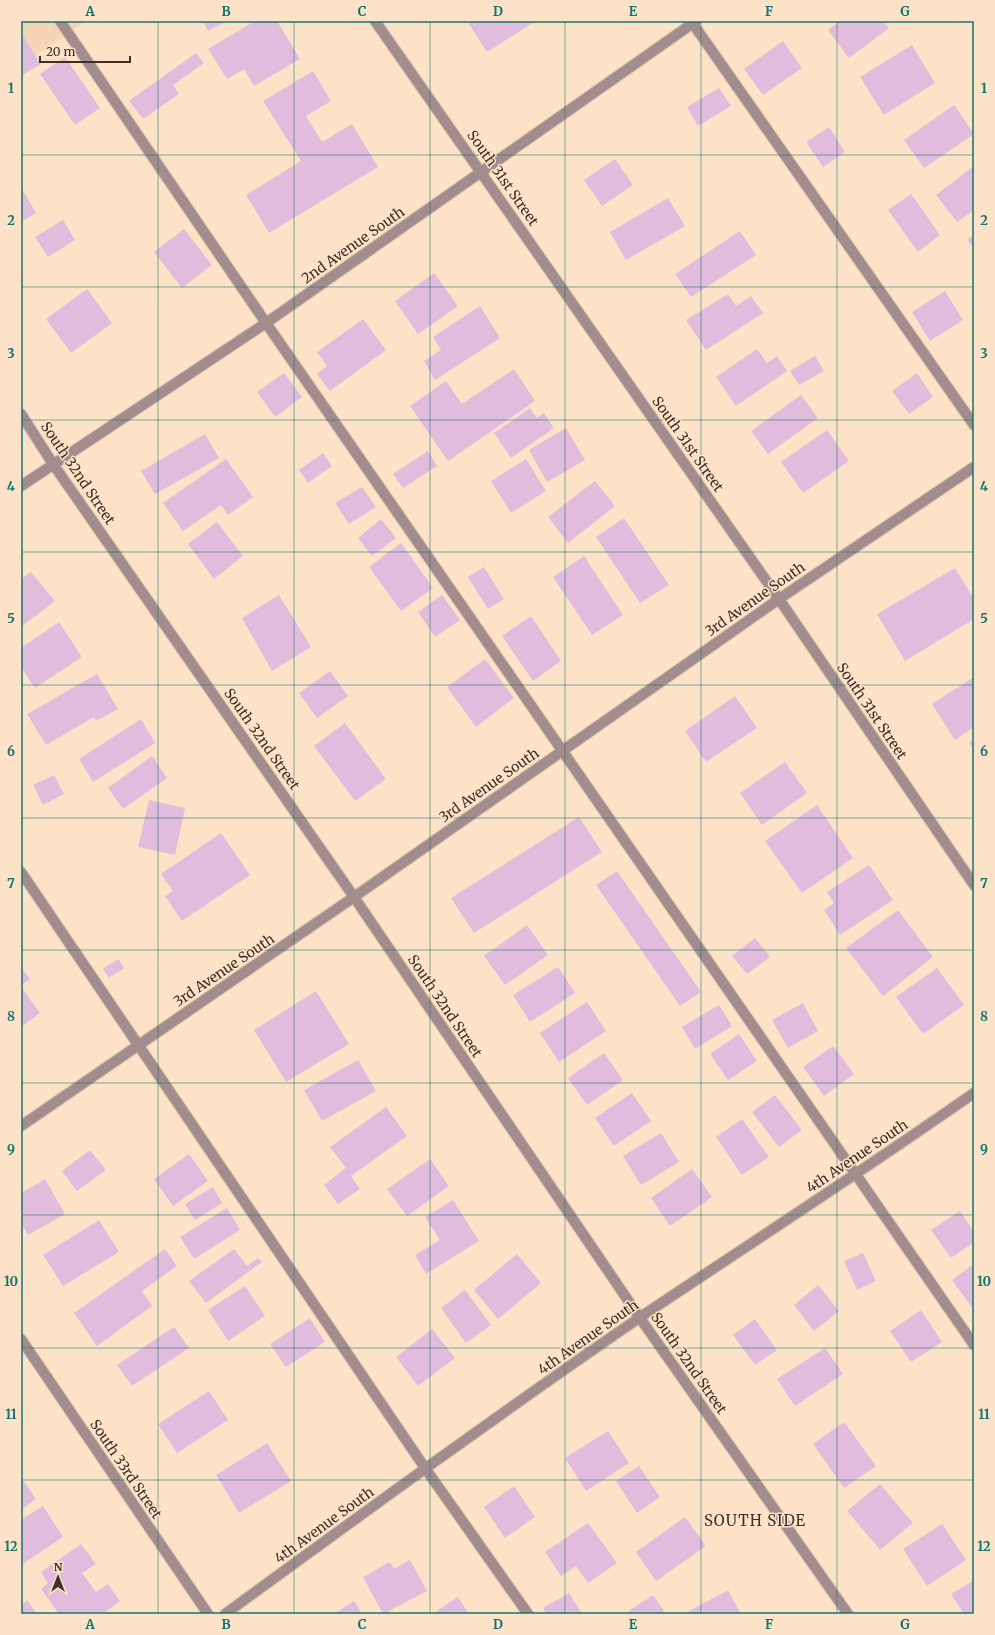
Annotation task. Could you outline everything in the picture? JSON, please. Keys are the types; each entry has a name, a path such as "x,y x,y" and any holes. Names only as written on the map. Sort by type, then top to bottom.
{"street":[{"path":"60,21 266,323 857,1174 974,1345"},
{"name":"South 31st Street","path":"375,21 779,599 974,885"},
{"path":"694,22 974,425"},
{"name":"2nd Avenue South","path":"21,486 266,323 694,22"},
{"name":"South 32nd Street","path":"21,414 53,464 354,897 640,1318 848,1614"},
{"name":"3rd Avenue South","path":"21,1126 354,897 779,599 974,467"},
{"path":"21,872 425,1468 528,1614"},
{"name":"4th Avenue South","path":"225,1614 425,1468 640,1318 857,1174 974,1093"},
{"name":"South 33rd Street","path":"21,1339 208,1614"}],"shaded area":[{"path":"21,21 86,21 21,66"}],"building":[{"path":"203,21 227,21 208,31"},
{"path":"255,21 277,21 300,59 254,86 244,69 227,79 208,49"},
{"path":"473,21 536,21 487,52 469,24"},
{"path":"840,21 883,21 889,28 849,58 828,30"},
{"path":"21,32 41,64 21,76"},
{"path":"783,41 802,68 763,95 744,69"},
{"path":"912,45 935,83 884,115 860,77"},
{"path":"196,53 204,63 173,85 179,94 143,119 129,101"},
{"path":"65,57 100,108 75,125 40,74"},
{"path":"313,71 331,101 306,116 322,142 352,124 378,167 269,233 246,195 301,161 263,101"},
{"path":"719,88 731,106 698,126 687,107"},
{"path":"954,105 974,134 924,168 904,140"},
{"path":"829,127 845,152 823,167 806,142"},
{"path":"615,159 633,185 602,206 584,180"},
{"path":"974,166 974,210 957,222 936,195"},
{"path":"21,187 36,213 21,222"},
{"path":"911,194 940,235 918,252 888,210"},
{"path":"668,198 685,226 626,260 610,232"},
{"path":"63,220 75,240 48,257 35,237"},
{"path":"184,229 212,265 182,288 154,252"},
{"path":"740,231 756,255 691,297 675,274"},
{"path":"974,235 974,249 967,239"},
{"path":"434,273 458,306 418,334 395,301"},
{"path":"87,289 112,323 71,353 46,319"},
{"path":"945,291 963,320 930,341 912,312"},
{"path":"728,294 736,306 751,296 763,313 706,350 686,320"},
{"path":"480,306 500,338 435,380 424,361 441,350 433,337"},
{"path":"363,319 386,350 330,391 317,374 327,366 317,352"},
{"path":"757,349 767,363 777,356 787,371 736,406 716,377"},
{"path":"815,356 824,371 799,385 790,371"},
{"path":"514,369 535,401 448,461 410,406 446,381 462,404"},
{"path":"284,373 302,397 275,417 257,392"},
{"path":"917,373 933,397 909,414 892,391"},
{"path":"801,395 818,418 768,454 751,431"},
{"path":"530,408 537,418 544,413 554,428 511,458 494,433"},
{"path":"566,428 585,460 547,482 529,450"},
{"path":"827,430 849,461 803,493 781,462"},
{"path":"205,434 219,458 155,494 141,471"},
{"path":"428,451 437,466 403,488 393,474"},
{"path":"323,453 332,466 308,483 299,470"},
{"path":"226,459 253,497 228,515 221,505 183,531 163,503"},
{"path":"526,459 546,491 511,513 491,481"},
{"path":"595,481 615,506 568,543 548,517"},
{"path":"362,487 376,507 349,524 335,503"},
{"path":"624,518 669,585 640,603 596,537"},
{"path":"381,519 396,538 372,556 358,538"},
{"path":"217,522 243,556 214,579 188,544"},
{"path":"401,543 433,588 401,611 369,567"},
{"path":"584,556 623,615 592,635 553,577"},
{"path":"484,567 504,599 488,609 468,577"},
{"path":"955,568 974,599 974,619 905,661 877,614"},
{"path":"31,572 55,601 21,627 21,579"},
{"path":"279,595 311,647 272,671 242,618"},
{"path":"442,595 460,620 435,637 418,612"},
{"path":"531,616 561,661 533,681 502,636"},
{"path":"59,622 82,657 35,688 21,667 21,648"},
{"path":"485,659 514,698 476,727 447,687"},
{"path":"330,671 348,696 317,718 299,693"},
{"path":"97,674 118,709 96,721 94,717 46,745 27,714"},
{"path":"974,677 974,727 955,740 932,704"},
{"path":"735,696 757,728 706,762 685,731"},
{"path":"141,719 155,743 93,782 79,759"},
{"path":"345,723 386,779 355,801 314,746"},
{"path":"974,740 974,751 969,742"},
{"path":"152,756 167,778 123,809 108,788"},
{"path":"785,762 807,793 762,825 740,793"},
{"path":"54,775 64,794 43,805 33,785"},
{"path":"149,800 185,808 175,855 138,847"},
{"path":"817,805 853,858 802,893 765,841"},
{"path":"579,817 602,852 474,933 451,898"},
{"path":"221,833 250,875 182,921 165,896 173,891 161,874"},
{"path":"869,865 893,900 840,935 824,910 834,903 827,892"},
{"path":"617,871 701,992 680,1006 596,885"},
{"path":"898,910 933,957 883,996 846,948"},
{"path":"527,925 548,955 505,985 484,956"},
{"path":"755,938 770,957 747,974 732,956"},
{"path":"118,959 124,968 109,978 103,969"},
{"path":"21,967 30,979 21,985"},
{"path":"558,967 575,993 530,1022 513,995"},
{"path":"937,968 964,1005 923,1034 896,997"},
{"path":"21,987 40,1013 21,1027"},
{"path":"316,991 349,1044 286,1082 254,1030"},
{"path":"587,1002 606,1031 559,1062 540,1033"},
{"path":"803,1003 818,1031 788,1048 772,1020"},
{"path":"719,1005 732,1026 695,1049 682,1027"},
{"path":"739,1034 757,1061 728,1080 710,1054"},
{"path":"833,1046 854,1074 824,1096 803,1067"},
{"path":"604,1053 623,1080 587,1105 568,1078"},
{"path":"358,1060 376,1091 322,1121 304,1090"},
{"path":"632,1093 651,1121 614,1146 595,1118"},
{"path":"775,1095 802,1130 779,1147 752,1112"},
{"path":"386,1107 407,1136 351,1176 360,1189 338,1204 324,1185 346,1168 330,1147"},
{"path":"742,1119 769,1157 742,1175 716,1137"},
{"path":"661,1133 679,1162 641,1185 623,1156"},
{"path":"90,1150 106,1170 77,1191 62,1171"},
{"path":"189,1154 208,1181 173,1206 154,1179"},
{"path":"430,1159 449,1186 407,1216 387,1189"},
{"path":"692,1169 712,1197 670,1226 651,1198"},
{"path":"45,1179 65,1214 28,1235 21,1222 21,1193"},
{"path":"213,1187 222,1203 195,1220 185,1204"},
{"path":"453,1200 479,1241 426,1274 415,1255 440,1240 425,1217"},
{"path":"227,1208 240,1230 194,1259 180,1237"},
{"path":"960,1211 974,1232 974,1242 951,1258 931,1230"},
{"path":"99,1220 119,1252 63,1286 43,1255"},
{"path":"165,1249 177,1266 142,1291 152,1306 97,1346 74,1313"},
{"path":"234,1249 247,1266 258,1258 262,1262 206,1303 189,1281"},
{"path":"863,1253 876,1281 857,1290 844,1261"},
{"path":"517,1254 541,1283 498,1319 474,1290"},
{"path":"974,1264 974,1310 952,1280"},
{"path":"818,1285 839,1311 814,1331 794,1305"},
{"path":"245,1286 265,1316 228,1341 208,1310"},
{"path":"465,1290 491,1325 466,1343 441,1308"},
{"path":"921,1310 942,1342 911,1362 890,1331"},
{"path":"310,1318 325,1342 286,1367 270,1344"},
{"path":"755,1319 777,1350 755,1365 733,1335"},
{"path":"174,1327 189,1348 132,1386 117,1365"},
{"path":"432,1329 455,1358 418,1386 396,1357"},
{"path":"825,1348 843,1374 795,1406 777,1379"},
{"path":"209,1391 228,1420 177,1453 158,1424"},
{"path":"844,1422 876,1466 844,1488 813,1444"},
{"path":"608,1431 629,1463 586,1491 565,1458"},
{"path":"267,1443 291,1481 239,1513 216,1475"},
{"path":"639,1466 660,1497 637,1513 616,1481"},
{"path":"21,1477 36,1499 21,1510"},
{"path":"880,1484 913,1523 880,1550 847,1511"},
{"path":"514,1486 535,1517 505,1538 484,1507"},
{"path":"43,1506 63,1537 21,1565 21,1520"},
{"path":"685,1517 706,1546 656,1581 636,1552"},
{"path":"588,1523 617,1563 588,1583 576,1566 561,1576 545,1552"},
{"path":"942,1524 966,1560 927,1586 903,1549"},
{"path":"81,1544 96,1564 82,1573 96,1592 108,1584 120,1601 102,1614 59,1614 41,1589 48,1583 41,1572"},
{"path":"410,1560 427,1591 383,1614 363,1577 390,1562 394,1569"},
{"path":"974,1580 974,1614 964,1614 951,1594"},
{"path":"728,1590 741,1614 684,1614"},
{"path":"569,1593 582,1614 547,1614 543,1608"},
{"path":"653,1595 664,1611 660,1614 624,1614"},
{"path":"458,1597 469,1614 432,1614"},
{"path":"27,1600 37,1614 21,1614 21,1605"},
{"path":"354,1601 362,1614 334,1614"}],"district":[{"name":"SOUTH SIDE","path":"755,1520"}]}
